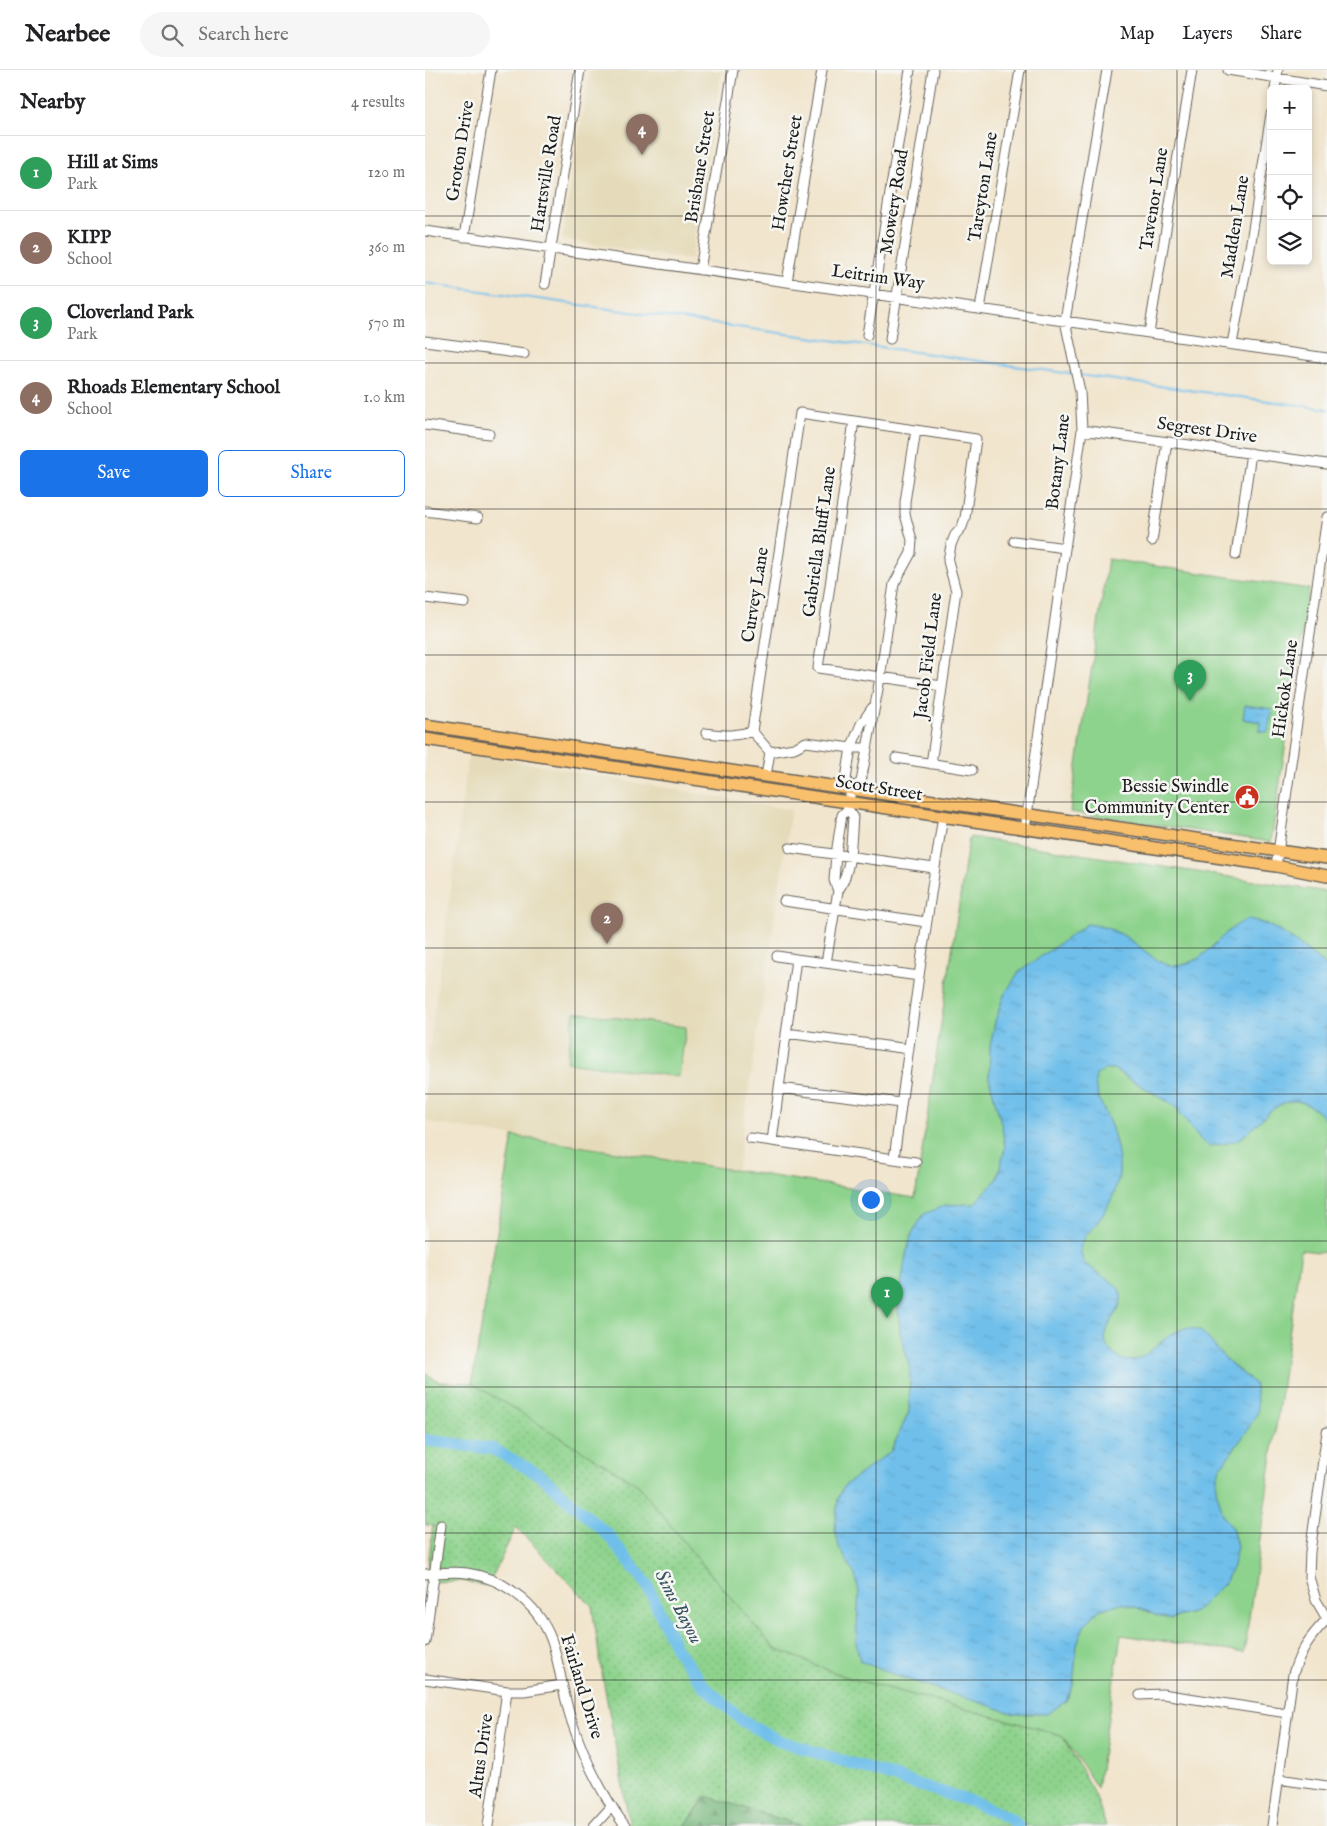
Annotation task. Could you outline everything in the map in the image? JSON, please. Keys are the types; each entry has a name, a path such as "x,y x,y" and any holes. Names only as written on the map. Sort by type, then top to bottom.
{"main road":[{"name":"Scott Street","path":"425,725 1327,858"},
{"name":"Scott Street","path":"425,739 697,779 849,805 943,816 1277,866 1327,876"},
{"path":"583,762 585,749"},
{"path":"697,779 699,766"},
{"path":"1150,848 1152,832"}],"street":[{"name":"Groton Drive","path":"464,236 491,70"},
{"name":"Hartsville Road","path":"545,284 580,70"},
{"name":"Brisbane Street","path":"700,270 733,70"},
{"name":"Howcher Street","path":"787,282 822,70"},
{"name":"Mowery Road","path":"867,335 910,70"},
{"name":"Mowery Road","path":"890,339 933,70"},
{"name":"Tareyton Lane","path":"980,309 1020,70"},
{"name":"Botany Lane","path":"1025,829 1081,430 1081,399 1065,321 1107,70"},
{"name":"Tavenor Lane","path":"1149,333 1193,70"},
{"path":"1228,70 1277,74 1327,86"},
{"name":"Madden Lane","path":"1232,344 1250,248 1268,130"},
{"name":"Leitrim Way","path":"425,231 1327,358"},
{"path":"425,341 524,354"},
{"name":"Curvey Lane","path":"752,731 800,413 854,421"},
{"path":"851,789 861,782 880,678 893,584 906,564 911,546 912,540 905,514 905,502 916,430 854,421"},
{"name":"Gabriella Bluff Lane","path":"854,421 818,668 880,678"},
{"path":"425,425 489,434"},
{"name":"Jacob Field Lane","path":"916,430 976,439 965,518 951,545 948,561 956,591 931,764"},
{"name":"Segrest Drive","path":"1081,430 1327,464"},
{"path":"1152,541 1167,442"},
{"path":"1235,554 1251,453"},
{"path":"425,511 478,518"},
{"name":"Hickok Lane","path":"1277,866 1325,549 1327,517"},
{"path":"1014,541 1065,548"},
{"path":"425,598 465,604"},
{"path":"880,678 942,686"},
{"path":"826,963 838,891 844,882 849,856 853,816 849,805 851,789 846,779 851,748 861,724 875,704"},
{"path":"705,733 731,736 752,731 770,752"},
{"path":"770,752 795,748 806,742 866,748"},
{"path":"766,776 770,752"},
{"path":"896,758 972,770"},
{"path":"838,891 834,880 835,854 842,815 849,805"},
{"path":"894,1159 926,922 943,816"},
{"path":"839,835 851,836"},
{"path":"790,848 935,868"},
{"path":"784,901 926,922"},
{"path":"777,956 919,976"},
{"path":"772,1142 796,959"},
{"path":"786,1033 909,1049"},
{"path":"779,1088 901,1103"},
{"path":"750,1138 916,1162"},
{"path":"1272,1826 1293,1674 1299,1654 1311,1635 1327,1619 1316,1600 1309,1577 1310,1552 1322,1498 1327,1432"},
{"path":"425,1642 430,1574 441,1524"},
{"name":"Fairland Drive","path":"430,1574 465,1573 482,1576 501,1584 517,1594 532,1607 544,1624 554,1646 562,1685 573,1724 584,1753 596,1778 625,1826"},
{"path":"425,1679 507,1691 524,1691 562,1685"},
{"name":"Altus Drive","path":"488,1826 507,1691"},
{"path":"1140,1696 1162,1694 1287,1713"},
{"path":"1278,1780 1327,1786"},
{"path":"594,1826 612,1806"}],"shaded area":[{"path":"590,70 722,70 691,260 562,239"},
{"path":"469,753 791,810 737,1171 425,1121 425,1078"}],"green space":[{"path":"1108,559 1309,589 1271,842 1070,812"},
{"path":"969,837 1327,892 1327,1253 1301,1250 1244,1653 1121,1635 1097,1788 1062,1735 843,1676 774,1648 638,1485 472,1383 513,1136 915,1198"},
{"path":"574,1012 686,1027 679,1077 567,1062"},
{"path":"425,1373 440,1382 487,1383 638,1485 774,1648 843,1676 1062,1735 1096,1797 1106,1826 803,1826 706,1796 685,1826 630,1826 601,1668 592,1606 516,1527 488,1586 462,1581 426,1582 433,1525 425,1525"},
{"path":"706,1796 803,1826 685,1826"}],"water":[{"path":"1245,705 1272,709 1268,732 1259,731 1260,722 1243,719"},
{"path":"1248,919 1280,931 1327,967 1327,1120 1308,1105 1299,1101 1290,1101 1274,1109 1238,1139 1229,1143 1209,1146 1199,1138 1175,1106 1113,1069 1105,1069 1096,1075 1095,1082 1101,1104 1111,1125 1117,1148 1119,1174 1111,1200 1101,1218 1085,1237 1081,1250 1084,1263 1109,1280 1120,1291 1119,1307 1106,1331 1105,1339 1108,1348 1116,1356 1127,1361 1137,1359 1147,1354 1177,1331 1188,1328 1203,1333 1228,1362 1255,1384 1258,1412 1245,1434 1220,1468 1217,1478 1216,1489 1223,1515 1232,1528 1237,1546 1233,1566 1226,1581 1195,1612 1171,1619 1121,1603 1099,1610 1084,1626 1077,1645 1073,1685 1066,1701 1047,1714 1015,1714 900,1677 860,1661 856,1642 859,1592 855,1575 839,1547 835,1529 838,1499 844,1486 891,1451 909,1412 910,1368 900,1332 898,1304 906,1255 912,1233 924,1214 946,1205 974,1204 997,1179 1005,1148 1002,1127 989,1078 990,1046 996,1018 1004,995 1019,972 1087,924 1117,932 1157,960 1174,966 1183,965 1199,958 1231,929"}],"waterway":[{"path":"425,283 1072,374"},
{"path":"1079,375 1327,409"},
{"name":"Sims Bayou","path":"425,1440 493,1449 540,1475 608,1535 647,1584 676,1649 705,1687 743,1721 780,1741 976,1803 1011,1819 1018,1826"}],"place":[{"name":"Rhoads Elementary School","path":"642,155"},
{"name":"Cloverland Park","path":"1190,701"},
{"name":"Bessie Swindle Community Center","path":"1247,797"},
{"name":"KIPP","path":"607,944"},
{"name":"Hill at Sims","path":"887,1318"}]}
